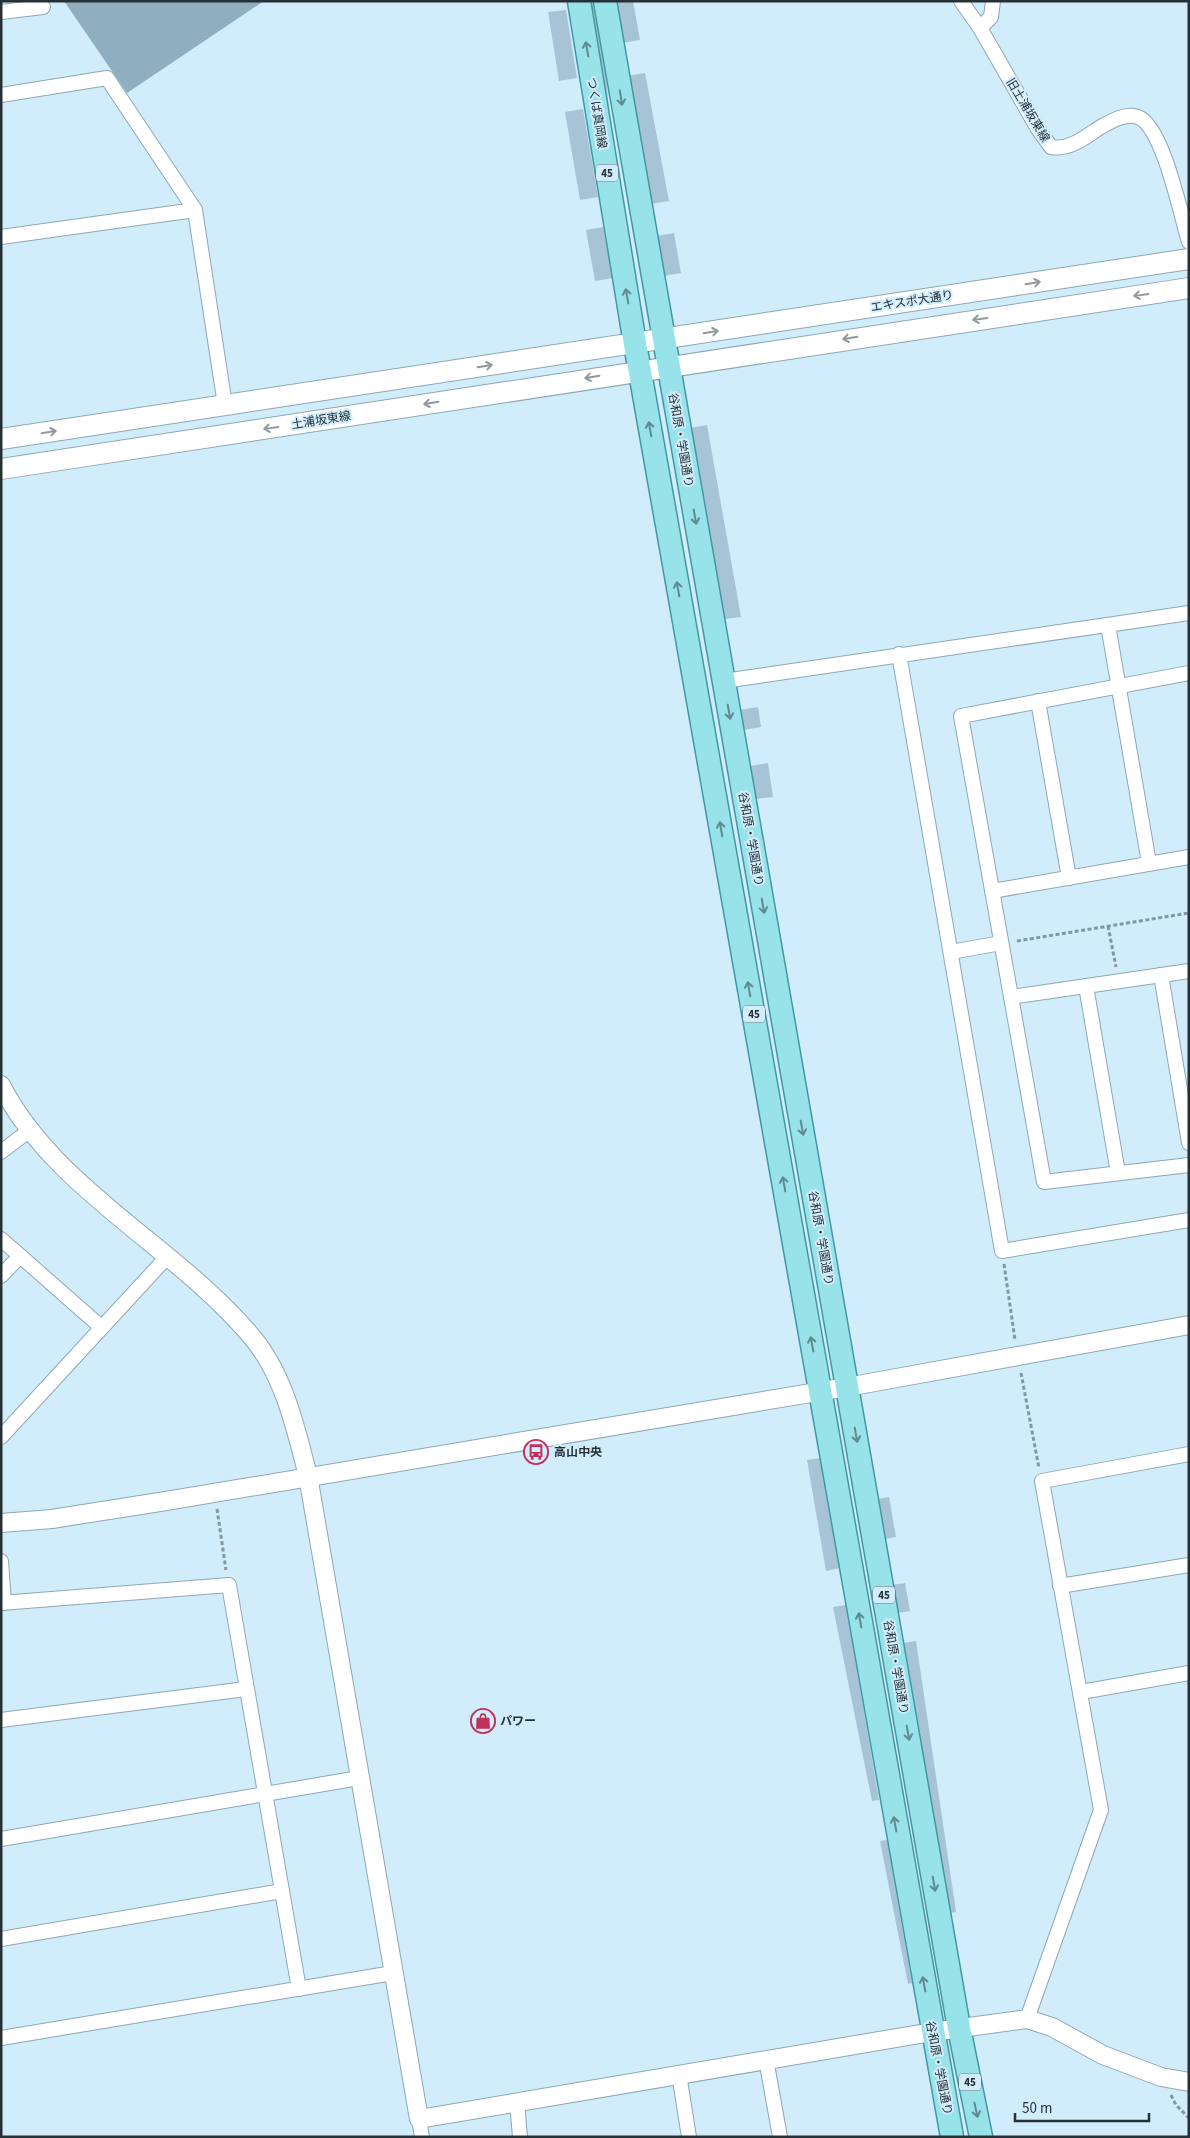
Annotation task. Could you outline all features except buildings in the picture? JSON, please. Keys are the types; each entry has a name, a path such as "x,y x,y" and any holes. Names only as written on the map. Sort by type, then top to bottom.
{"main road":[{"name":"つくば真岡線","path":"578,1 635,344"},
{"name":"45","path":"605,1 663,339"},
{"name":"エキスポ大通り","path":"635,344 1189,260"},
{"path":"640,370 1189,288"},
{"name":"谷和原・学園通り","path":"663,339 959,2028 981,2137"},
{"name":"谷和原・学園通り","path":"635,344 952,2137"},
{"path":"1,439 635,344"},
{"name":"土浦坂東線","path":"1,469 640,370"}],"street":[{"name":"旧土浦坂東線","path":"961,1 980,28 1038,129 1051,148 1070,146 1111,121 1124,116 1138,116 1150,125 1163,152 1189,242"},
{"path":"980,28 991,17 993,1"},
{"path":"1,12 43,6"},
{"path":"1,95 107,78 195,210 225,405"},
{"path":"1,237 195,210"},
{"path":"724,681 1189,613"},
{"path":"1108,625 1120,686 1149,864"},
{"path":"899,654 1002,1251 1189,1220"},
{"path":"1189,673 961,716 1044,1182 1189,1165"},
{"path":"1038,702 1069,878"},
{"path":"992,891 1189,857"},
{"path":"951,952 1002,943"},
{"path":"1011,997 1189,971"},
{"path":"1161,975 1189,1143"},
{"path":"1086,986 1118,1173"},
{"path":"1,1085 10,1102 30,1130 64,1167 225,1309 253,1338 283,1391 294,1423 308,1476 422,2137"},
{"path":"1,1152 30,1130"},
{"path":"1,1239 101,1327"},
{"path":"1,1276 20,1256"},
{"path":"1,1436 167,1257"},
{"path":"1,1523 90,1513 820,1392 1189,1325"},
{"path":"1027,2018 1100,1810 1042,1480 1189,1454"},
{"path":"1,1561 3,1603 229,1585 299,1989"},
{"path":"1060,1586 1189,1565"},
{"path":"1080,1692 1189,1674"},
{"path":"1,1720 246,1689"},
{"path":"1,1839 359,1778"},
{"path":"1,1939 282,1891"},
{"path":"1,2038 393,1973"},
{"path":"419,2119 766,2059 1027,2018 1052,2026 1103,2055 1161,2077 1189,2082"},
{"path":"766,2059 780,2137"},
{"path":"679,2074 689,2137"},
{"path":"517,2102 520,2137"}],"path":[{"path":"1002,943 1189,913"},
{"path":"1108,926 1119,981"},
{"path":"216,1506 229,1585"}],"shaded area":[{"path":"64,1 264,1 127,93"},
{"path":"588,1 594,1 604,52 610,123"},
{"path":"615,1 633,1 640,40 622,43"},
{"path":"566,10 577,78 559,81 548,12"},
{"path":"645,73 669,201 651,204 627,76"},
{"path":"583,109 598,197 580,200 565,112"},
{"path":"603,227 613,278 595,281 586,230"},
{"path":"674,233 681,273 663,276 656,236"},
{"path":"707,425 741,617 724,619 690,428"},
{"path":"758,707 761,727 743,730 740,710"},
{"path":"768,763 773,797 755,799 750,766"},
{"path":"820,1458 840,1568 826,1571 807,1460"},
{"path":"889,1497 896,1537 885,1539 877,1499"},
{"path":"905,1583 910,1611 897,1613 892,1585"},
{"path":"846,1605 879,1800 872,1801 833,1607"},
{"path":"916,1641 956,1912 950,1913 903,1643"},
{"path":"887,1840 912,1983 908,1984 880,1841"}],"place":[{"name":"高山中央","path":"536,1452"},
{"name":"パワー","path":"483,1721"}]}
